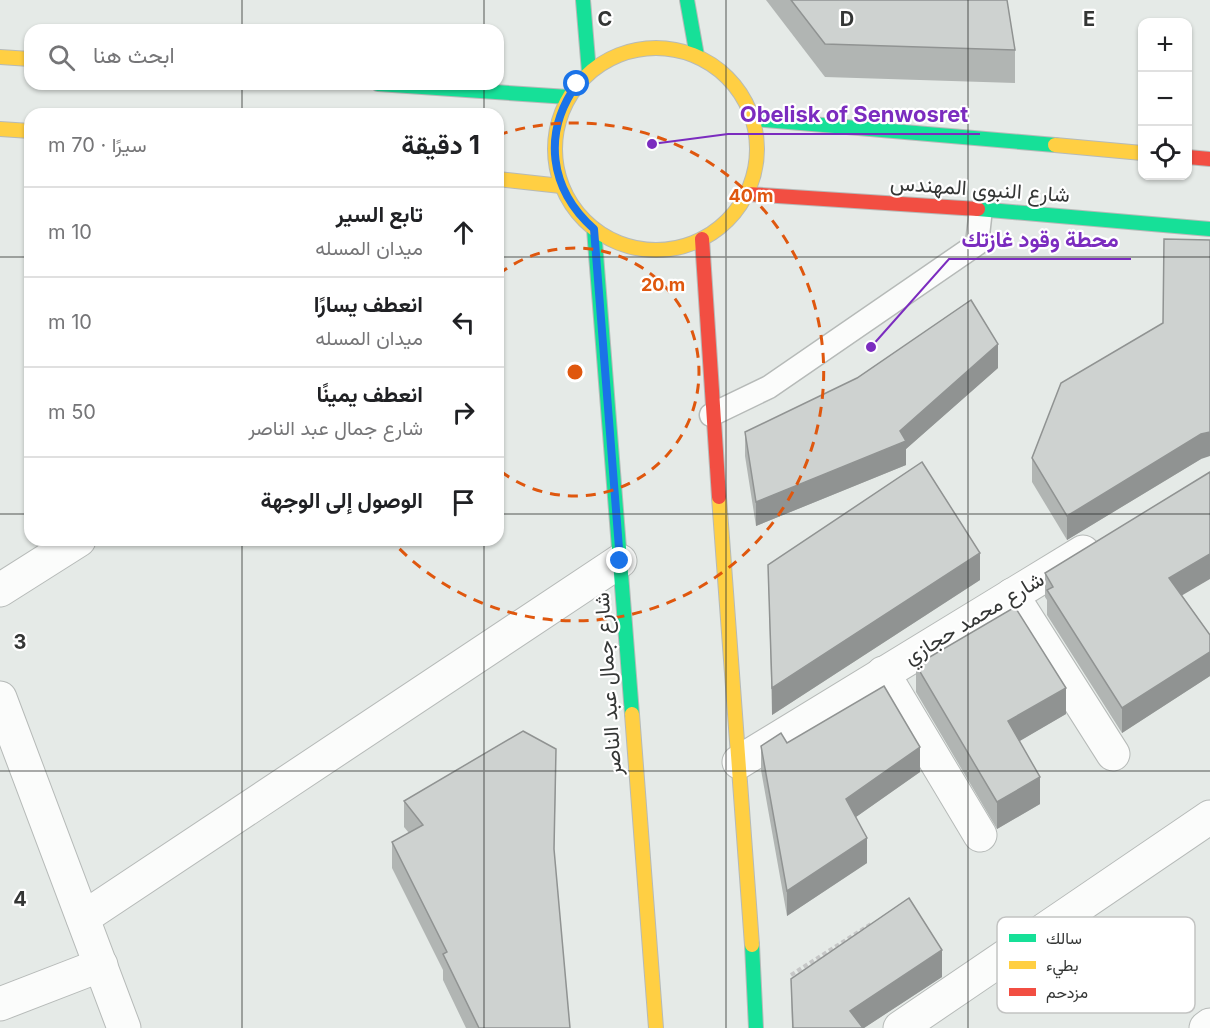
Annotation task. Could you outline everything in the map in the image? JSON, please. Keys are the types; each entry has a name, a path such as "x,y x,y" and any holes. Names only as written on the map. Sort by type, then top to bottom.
{"main road":[{"path":"583,0 589,72"},
{"path":"687,0 697,56"},
{"path":"641,48 670,48 697,56 716,67 732,81 745,99 753,119 757,144 755,170 747,194 728,220 702,239 675,248 646,250 618,243 594,229 569,203 561,186 554,156 556,126 568,98 589,72 613,56 641,48"},
{"path":"0,57 24,59"},
{"path":"459,90 568,98"},
{"path":"753,119 1138,153"},
{"path":"0,129 24,131"},
{"path":"1192,157 1210,159"},
{"path":"504,180 561,186"},
{"name":"شارع النبوى المهندس","path":"747,194 981,209 1210,229"},
{"name":"شارع جمال عبد الناصر","path":"594,229 656,1028"},
{"path":"702,239 711,415 739,762 756,1028"}],"street":[{"name":"شارع محمد حجازي","path":"739,762 1110,536"},
{"path":"0,590 70,546"},
{"path":"83,918 620,561"},
{"path":"1012,596 1113,754"},
{"path":"883,673 980,835"},
{"path":"0,698 124,1028"},
{"path":"1063,917 1210,817"},
{"path":"900,1028 997,962"},
{"path":"0,1004 100,965"},
{"path":"1206,1028 1210,1025"}],"lane":[{"path":"711,415 769,387 977,244 981,209"}],"path":[{"path":"755,998 877,921"}],"building":[{"path":"791,0 1007,0 1015,50 825,44"},
{"path":"1164,239 1210,240 1210,432 1201,434 1067,516 1032,458 1061,383 1163,323"},
{"path":"971,300 998,344 900,431 906,441 756,502 745,432 857,378"},
{"path":"922,462 980,553 772,688 768,565"},
{"path":"1210,472 1210,554 1169,578 1210,635 1210,652 1122,708 1047,590 1053,587 1045,573"},
{"path":"1015,607 1066,688 1008,721 1040,777 997,802 916,665"},
{"path":"884,686 920,747 846,799 867,838 787,891 761,746 781,733 787,743"},
{"path":"523,731 556,749 554,849 570,1028 479,1028 443,954 447,952 392,842 423,825 404,801"},
{"path":"909,898 942,950 850,1011 863,1028 793,1028 791,979"}],"traffic: fast":[{"path":"583,0 589,72"},
{"path":"687,0 697,56"},
{"path":"466,90 568,97"},
{"path":"753,119 1055,145"},
{"path":"978,209 1210,229"},
{"path":"594,229 632,714"},
{"path":"752,945 756,1028"}],"traffic: slow":[{"path":"646,48 666,48 685,52 704,60 734,85 745,101 753,120 757,149 753,178 745,197 720,227 704,238 685,246 666,250 646,250 627,246 608,238 578,213 567,197 559,178 555,159 555,139 559,120 567,101 592,71 608,60 627,52 646,48"},
{"path":"0,57 24,59"},
{"path":"0,129 24,131"},
{"path":"1055,145 1138,153"},
{"path":"504,180 561,186"},
{"path":"719,497 752,945"},
{"path":"632,714 656,1028"}],"traffic: jam":[{"path":"1192,157 1210,159"},
{"path":"747,194 978,209"},
{"path":"702,239 719,497"}],"place":[{"name":"Obelisk of Senwosret","path":"652,144"},
{"name":"محطة وقود غازتك","path":"871,347"}],"route":[{"path":"577,84 556,126 554,156 561,186 569,203 594,229 620,561"}]}
